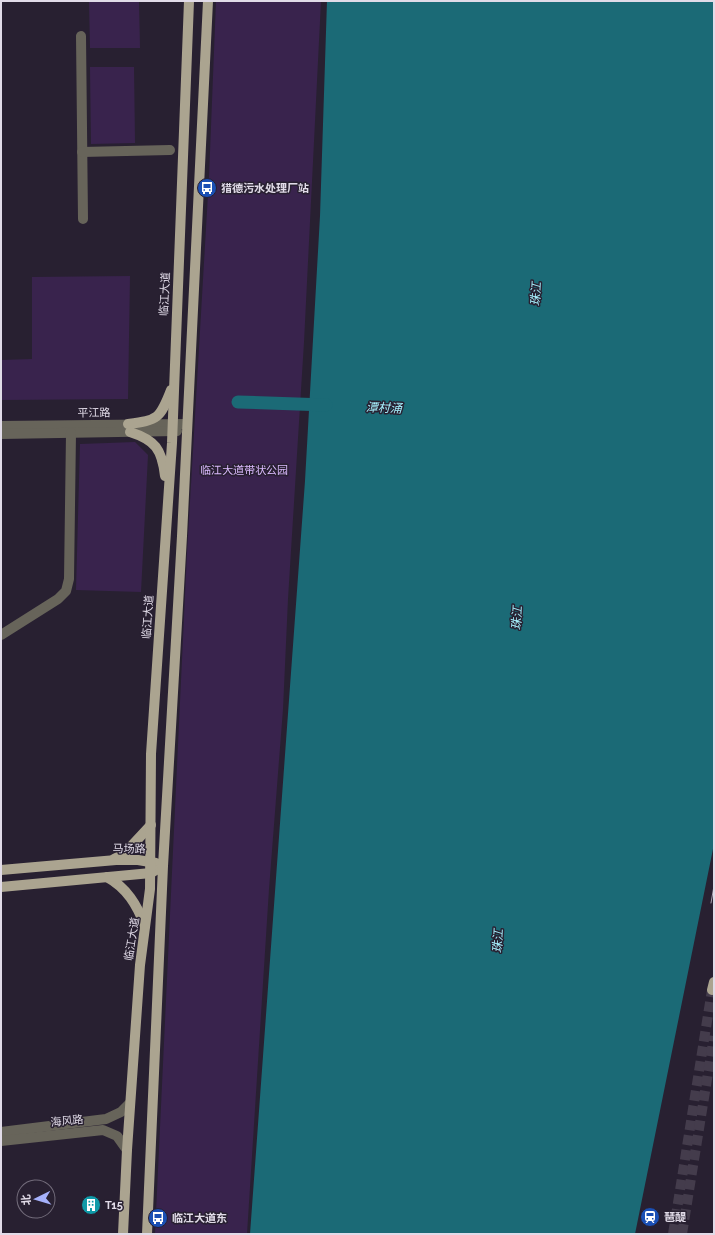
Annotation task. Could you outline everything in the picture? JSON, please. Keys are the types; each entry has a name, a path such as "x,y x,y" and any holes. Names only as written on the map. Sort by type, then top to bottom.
{"main road":[{"name":"临江大道","path":"123,1234 127,1150 140,965 146,928 150,873 152,754 173,427 189,1"},
{"path":"147,1234 163,866 182,536 208,1"},
{"path":"129,428 150,421 158,416 174,383"},
{"path":"129,428 149,440 156,446 162,455 168,498"},
{"path":"166,535 172,529 177,529 182,536"},
{"path":"152,754 159,761 166,760 170,752"},
{"path":"107,877 114,869 113,865 108,861 124,854 151,825"},
{"name":"马场路","path":"1,870 138,860 150,861 163,866"},
{"path":"1,887 150,873 163,866"},
{"path":"107,877 126,890 140,911 146,928"},
{"path":"140,965 142,960 152,956 156,959 159,967"}],"street":[{"path":"80,36 83,220"},
{"path":"82,152 170,150"},
{"name":"平江路","path":"1,426 187,428"},
{"name":"平江路","path":"1,434 70,433 129,428"},
{"path":"1,635 58,599 66,591 69,579 70,433"},
{"name":"海风路","path":"1,1132 106,1119 121,1112 130,1103"},
{"name":"海风路","path":"1,1141 103,1130 117,1136 127,1150"}],"green space":[{"path":"89,1 139,1 140,48 90,48"},
{"name":"临江大道带状公园","path":"216,1 321,1 304,342 288,599 283,709 269,889 247,1234 155,1234 187,553 209,177"},
{"path":"90,67 134,67 135,143 91,144"},
{"path":"130,276 128,399 1,400 1,360 32,359 32,277"},
{"path":"135,442 148,455 141,592 76,590 80,444"}],"water":[{"name":"珠江","path":"327,1 714,1 714,844 635,1234 250,1234 305,481 320,216"}],"waterway":[{"name":"潭村涌","path":"238,402 326,405"}],"tunnel":[{"path":"673,1234 712,990"},
{"path":"682,1234 714,1036"}],"tram line":[{"path":"711,903 714,886"}],"place":[{"name":"猎德污水处理厂站","path":"207,188"},
{"name":"T15","path":"91,1205"},
{"name":"琶醍","path":"650,1217"},
{"name":"临江大道东","path":"158,1218"}]}
